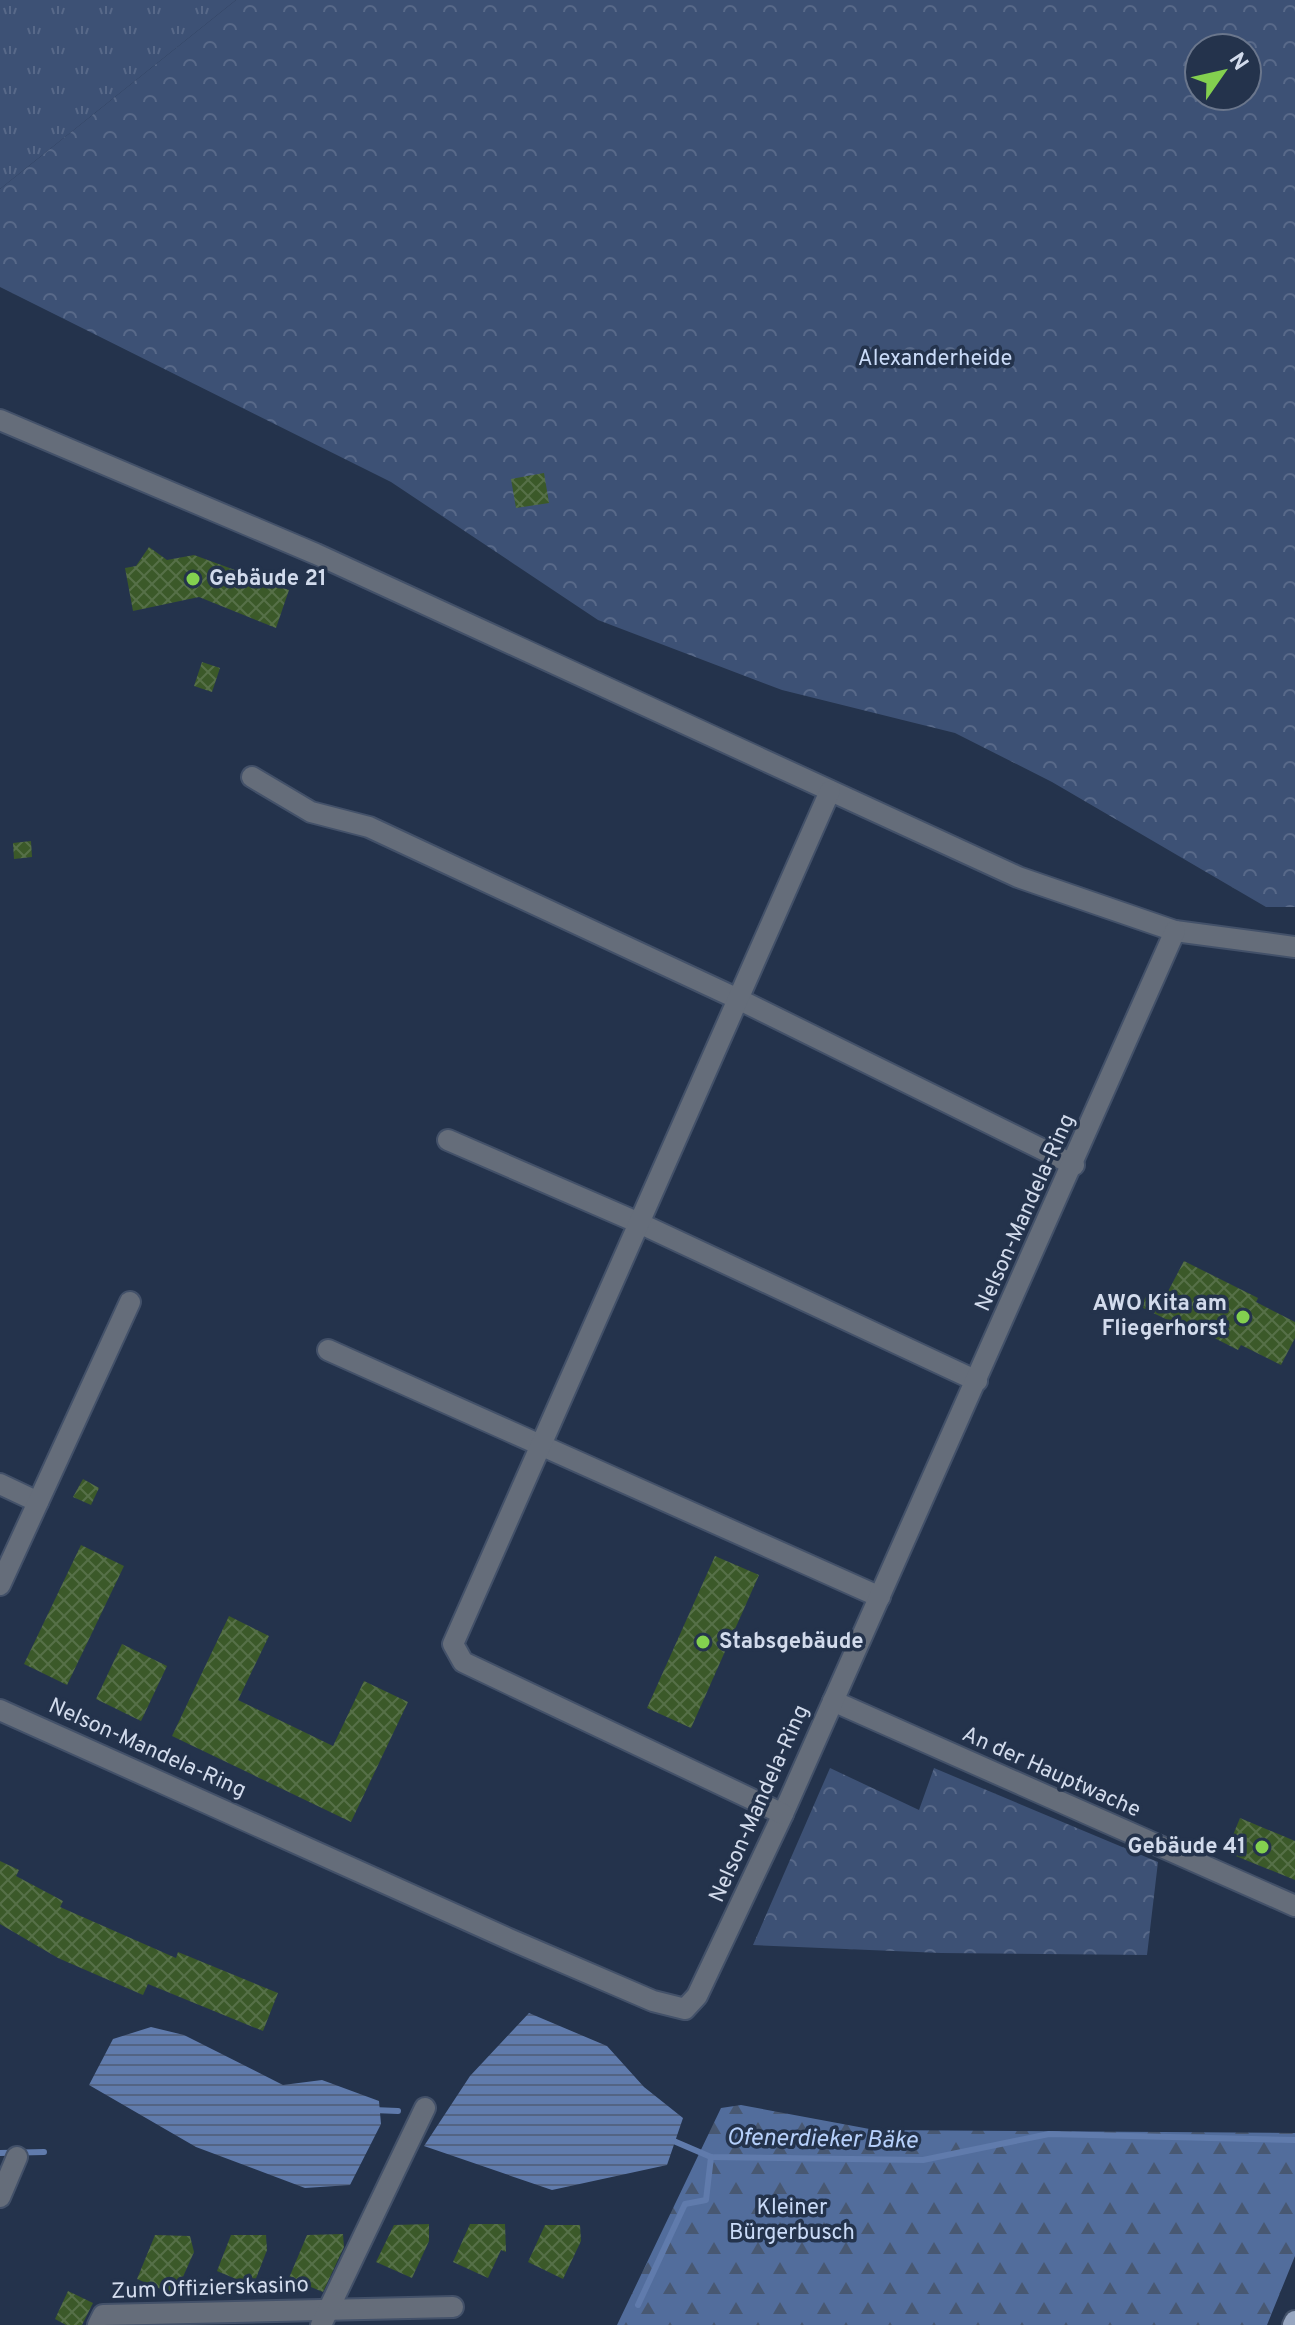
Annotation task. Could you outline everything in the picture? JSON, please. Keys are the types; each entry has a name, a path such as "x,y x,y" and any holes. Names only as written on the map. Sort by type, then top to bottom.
{"street":[{"path":"0,420 316,554 1018,877 1175,931 1295,947"},
{"path":"252,777 311,812 369,827 738,999 1074,1165"},
{"path":"783,1814 463,1662 453,1644 830,791"},
{"name":"Nelson-Mandela-Ring","path":"0,1710 509,1939 653,2001 685,2009 697,1996 783,1814 1074,1165 1175,931"},
{"path":"448,1140 639,1223 977,1381"},
{"path":"0,1585 130,1302"},
{"path":"328,1350 880,1597"},
{"path":"0,1484 38,1502"},
{"name":"An der Hauptwache","path":"833,1701 1295,1906"},
{"name":"Zum Offizierskasino","path":"325,2317 425,2108"},
{"path":"0,2197 17,2157"},
{"name":"Zum Offizierskasino","path":"98,2325 103,2315 325,2317 453,2307"}],"green space":[{"path":"0,0 236,0 0,189"},
{"name":"Alexanderheide","path":"236,0 1295,0 1295,907 1266,907 1052,782 955,733 782,690 598,620 391,482 0,287 0,189"},
{"path":"830,1768 919,1810 934,1768 1158,1862 1147,1955 941,1953 753,1945"},
{"name":"Kleiner Bürgerbusch","path":"741,2105 875,2130 1295,2133 1295,2256 1267,2325 617,2325 721,2108"}],"shaded area":[{"path":"529,2013 607,2046 644,2087 683,2118 667,2165 552,2190 424,2146 470,2076"},
{"path":"151,2027 184,2035 283,2085 322,2080 379,2101 381,2124 350,2185 305,2188 196,2147 89,2085 113,2039"}],"building":[{"path":"544,473 549,503 516,508 511,479"},
{"name":"Gebäude 21","path":"149,547 167,560 194,555 289,590 276,628 199,597 133,611 125,568 136,566"},
{"path":"202,662 220,668 212,692 194,686"},
{"path":"31,841 32,857 14,859 13,843"},
{"name":"AWO Kita am Fliegerhorst","path":"1184,1261 1258,1298 1256,1302 1295,1322 1295,1338 1281,1365 1241,1345 1238,1350 1185,1323 1182,1327 1141,1307 1148,1292 1164,1299"},
{"path":"83,1479 99,1488 91,1505 73,1497"},
{"path":"81,1545 124,1566 67,1685 24,1664"},
{"name":"Stabsgebäude","path":"715,1556 759,1575 691,1728 647,1708"},
{"path":"229,1616 269,1636 238,1700 333,1746 364,1681 408,1702 351,1822 172,1736"},
{"path":"122,1644 167,1666 141,1721 96,1699"},
{"name":"Gebäude 41","path":"1240,1818 1295,1841 1295,1880 1226,1852"},
{"path":"0,1861 19,1870 16,1876 63,1901 60,1907 176,1958 178,1952 278,1993 263,2031 148,1984 143,1995 58,1958 0,1924"},
{"path":"429,2224 429,2241 412,2278 376,2262 394,2225"},
{"path":"470,2224 505,2224 506,2252 501,2250 488,2278 453,2262"},
{"path":"545,2225 580,2225 581,2241 563,2279 528,2262"},
{"path":"343,2234 344,2247 323,2292 289,2278 307,2235"},
{"path":"155,2235 190,2236 194,2252 175,2295 137,2279"},
{"path":"231,2235 266,2235 267,2250 253,2286 217,2271"},
{"path":"68,2291 93,2303 82,2325 66,2325 55,2319"}],"waterway":[{"name":"Ofenerdieker Bäke","path":"373,2110 398,2111"},
{"name":"Ofenerdieker Bäke","path":"669,2139 711,2157 923,2160 1049,2134 1295,2140"},
{"path":"0,2153 44,2152"},
{"path":"638,2305 685,2204 706,2200 711,2157"}],"place":[{"name":"Gebäude 21","path":"193,579"},
{"name":"AWO Kita am Fliegerhorst","path":"1243,1317"},
{"name":"Stabsgebäude","path":"703,1642"},
{"name":"Gebäude 41","path":"1262,1847"}]}
